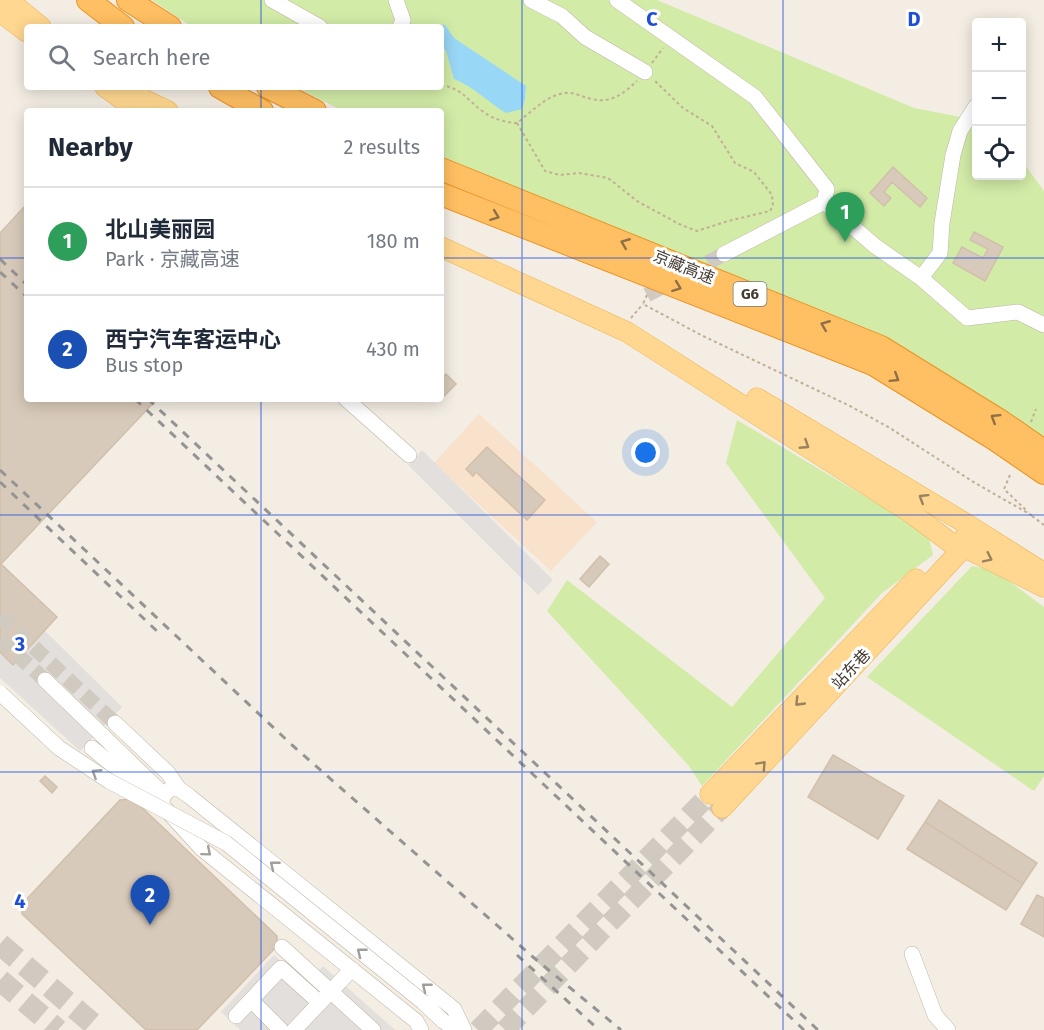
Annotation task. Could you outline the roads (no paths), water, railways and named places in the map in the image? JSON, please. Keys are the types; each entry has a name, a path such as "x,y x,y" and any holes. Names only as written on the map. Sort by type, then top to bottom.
{"highway":[{"path":"88,0 119,24"},
{"path":"128,0 165,24"},
{"path":"225,90 257,108"},
{"path":"274,90 309,108"},
{"name":"京藏高速","path":"444,170 881,347 1002,422 1044,451"},
{"name":"京藏高速","path":"444,195 873,364 996,440 1044,473"}],"main road":[{"path":"8,0 37,24"},
{"path":"0,12 24,30"},
{"path":"109,90 134,108"},
{"path":"130,90 162,108"},
{"path":"444,236 637,312 1044,573"},
{"path":"444,248 627,332 958,545 1044,586"},
{"path":"958,519 958,545"},
{"name":"站东巷","path":"716,801 958,545"}],"street":[{"path":"272,0 315,24"},
{"path":"396,0 403,20 401,24"},
{"path":"531,0 562,16 585,36 645,72"},
{"path":"617,0 755,97 827,189 824,202 724,254"},
{"path":"921,278 940,253 942,223 953,155 960,131 972,112"},
{"path":"824,202 875,246 921,278 967,318 1018,312 1044,325"},
{"path":"349,402 409,455"},
{"path":"45,680 162,800 202,849 352,969 416,1022 421,1030"},
{"path":"0,693 59,748 109,781 226,843 423,1002 443,1021 457,1030"},
{"path":"115,723 168,773 179,789 454,1009 464,1030"},
{"path":"92,748 147,796 162,800"},
{"path":"162,800 170,789 179,789"},
{"path":"282,947 373,1030"},
{"path":"912,954 935,1015 948,1030"},
{"path":"236,1016 281,968 320,1003"},
{"path":"294,1030 352,969"},
{"path":"251,1000 281,1030"}],"water":[{"path":"444,25 454,38 526,86 522,109 506,113 468,86 454,79 444,49"}],"tunnel":[{"path":"647,295 724,254"},
{"path":"0,616 115,723"},
{"path":"0,639 45,680"},
{"path":"478,1030 710,794"},
{"path":"505,1030 722,808"},
{"path":"0,944 100,1030"},
{"path":"0,980 58,1030"}],"railway":[{"path":"0,259 24,282"},
{"path":"0,272 24,294"},
{"path":"138,402 804,1030"},
{"path":"151,402 818,1030"},
{"path":"0,470 292,745 533,957 621,1030"},
{"path":"0,482 160,634"},
{"path":"517,955 599,1030"}],"place":[{"name":"北山美丽园","path":"845,242"},
{"name":"西宁汽车客运中心","path":"150,925"}]}
